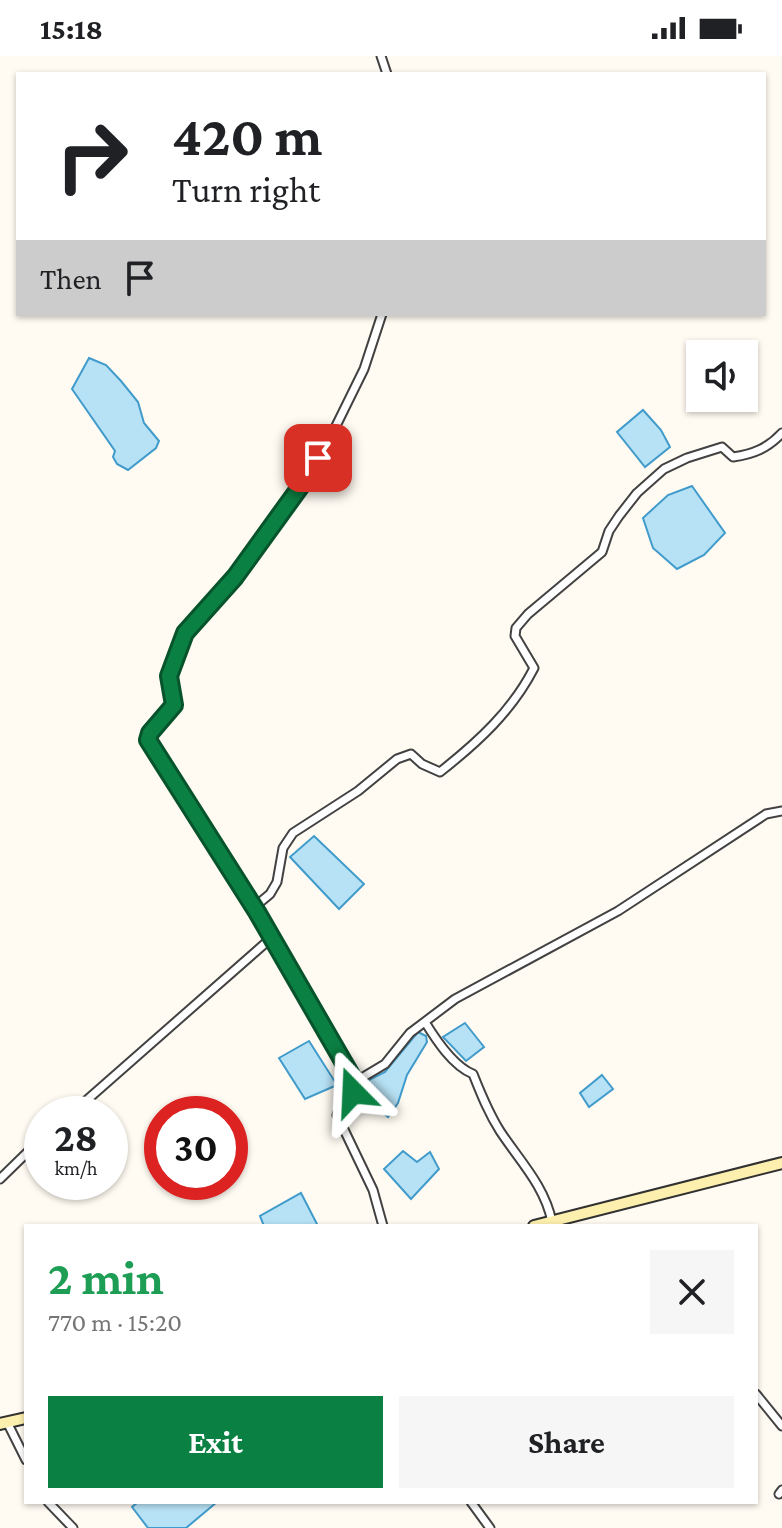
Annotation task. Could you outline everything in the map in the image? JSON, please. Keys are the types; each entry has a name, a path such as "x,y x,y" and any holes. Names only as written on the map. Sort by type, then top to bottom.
{"street":[{"path":"381,316 364,369 303,483 235,577 185,633 169,676 174,705 150,733 148,740 257,912 355,1082 353,1092 340,1105 337,1115 373,1190 382,1224"},
{"path":"257,912 258,904 270,894 277,882 283,848 293,833 358,791 397,759 411,754 422,764 440,772 504,715 520,695 534,668 515,636 516,628 528,614 602,552 609,531 637,493 664,469 687,458 722,447 733,457 749,455 770,446 782,433"},
{"path":"355,1082 385,1064 410,1033 455,999 643,896 766,814 782,811"},
{"path":"91,1096 270,939"},
{"path":"425,1022 445,1050 473,1074 484,1105 538,1185 558,1222 782,1163"},
{"path":"0,1179 24,1156"},
{"path":"758,1396 782,1426"},
{"path":"24,1418 4,1423 24,1457"},
{"path":"50,1504 73,1528"},
{"path":"472,1504 490,1528"}],"water":[{"path":"89,358 106,365 121,381 138,402 144,423 159,441 156,448 128,470 117,464 113,457 115,451 72,389"},
{"path":"643,410 661,430 670,447 645,467 617,432"},
{"path":"692,486 725,533 704,555 677,569 653,548 643,518 668,495"},
{"path":"314,836 364,884 339,909 290,857"},
{"path":"465,1023 484,1047 466,1061 443,1037"},
{"path":"418,1032 426,1036 427,1042 407,1075 398,1103 388,1117 362,1095 359,1085 385,1072"},
{"path":"309,1041 337,1085 305,1099 279,1058"},
{"path":"602,1075 613,1089 589,1107 580,1093"},
{"path":"403,1151 417,1162 430,1152 439,1169 411,1199 384,1169"},
{"path":"301,1193 317,1224 263,1224 260,1216"},
{"path":"136,1504 215,1504 186,1528 148,1528 132,1507"}],"route":[{"path":"318,458 235,577 185,633 169,676 173,710 150,733 148,740 257,912 355,1082 353,1092"}]}
